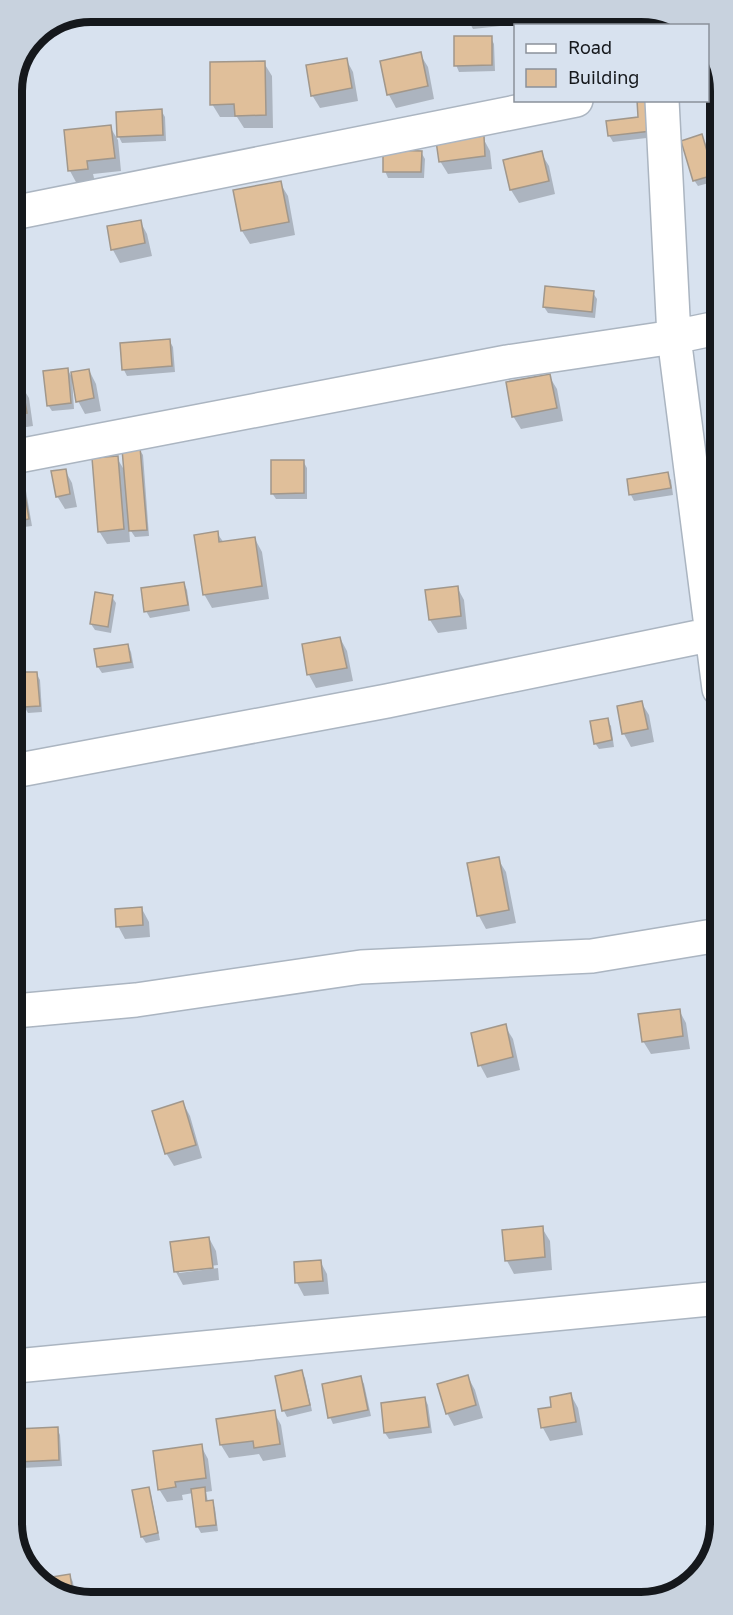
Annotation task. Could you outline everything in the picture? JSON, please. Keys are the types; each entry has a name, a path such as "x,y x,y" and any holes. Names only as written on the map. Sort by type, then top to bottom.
{"street":[{"path":"23,211 566,102"},
{"path":"662,102 674,337 710,597"},
{"path":"23,455 507,362 710,329"},
{"path":"23,769 387,701 710,634"},
{"path":"22,1010 136,1000 361,967 592,956 710,936"},
{"path":"22,1365 710,1299"}],"building":[{"path":"454,36 492,36 492,65 454,66"},
{"path":"421,52 428,86 387,95 380,61"},
{"path":"347,58 352,88 311,96 306,65"},
{"path":"265,61 266,115 235,116 234,104 210,105 210,62"},
{"path":"637,102 657,102 660,130 608,136 606,121 638,117"},
{"path":"162,109 163,135 117,137 116,112"},
{"path":"111,125 115,158 87,161 88,169 68,171 64,130"},
{"path":"702,134 710,161 710,176 693,181 681,141"},
{"path":"484,136 485,156 439,162 436,141"},
{"path":"383,150 422,151 421,172 383,172"},
{"path":"542,151 549,181 510,190 503,160"},
{"path":"281,181 289,222 241,231 233,190"},
{"path":"141,220 145,243 111,250 107,226"},
{"path":"545,286 594,291 592,312 543,307"},
{"path":"170,339 172,366 122,370 120,343"},
{"path":"68,368 71,403 47,406 43,371"},
{"path":"89,369 94,398 76,402 71,372"},
{"path":"550,374 557,408 512,417 506,382"},
{"path":"23,388 27,413 23,414"},
{"path":"140,447 147,530 129,531 122,449"},
{"path":"118,456 124,529 98,532 92,458"},
{"path":"271,460 304,460 304,493 271,494"},
{"path":"66,469 70,494 56,497 51,471"},
{"path":"668,472 671,488 629,495 627,479"},
{"path":"23,481 29,519 23,520"},
{"path":"218,531 219,542 255,537 262,586 203,595 194,535"},
{"path":"184,582 188,605 144,612 141,588"},
{"path":"458,586 461,616 429,620 425,590"},
{"path":"95,592 113,595 108,627 90,624"},
{"path":"340,637 347,668 307,675 302,644"},
{"path":"128,644 131,662 97,667 94,649"},
{"path":"23,672 37,672 40,706 23,707"},
{"path":"642,701 648,729 622,734 617,706"},
{"path":"608,718 612,740 594,744 590,721"},
{"path":"499,857 509,910 477,916 467,863"},
{"path":"142,907 143,925 116,927 115,909"},
{"path":"680,1009 683,1036 642,1042 638,1014"},
{"path":"506,1024 513,1057 478,1066 471,1033"},
{"path":"183,1101 196,1145 165,1154 152,1111"},
{"path":"543,1226 545,1257 505,1261 502,1230"},
{"path":"209,1237 213,1268 174,1272 170,1242"},
{"path":"321,1260 323,1281 295,1283 294,1262"},
{"path":"302,1370 310,1405 282,1411 275,1376"},
{"path":"468,1375 476,1405 446,1414 437,1384"},
{"path":"361,1376 368,1410 328,1418 322,1384"},
{"path":"571,1393 576,1422 541,1428 538,1409 551,1407 550,1397"},
{"path":"425,1397 429,1427 384,1433 381,1403"},
{"path":"275,1410 280,1444 254,1448 253,1441 220,1445 216,1419"},
{"path":"58,1427 59,1460 22,1462 22,1429"},
{"path":"202,1444 206,1478 175,1482 176,1487 158,1490 153,1451"},
{"path":"149,1487 158,1533 141,1537 132,1490"},
{"path":"205,1487 206,1501 213,1500 216,1525 196,1527 191,1489"},
{"path":"70,1574 72,1590 57,1583 49,1578"}]}
